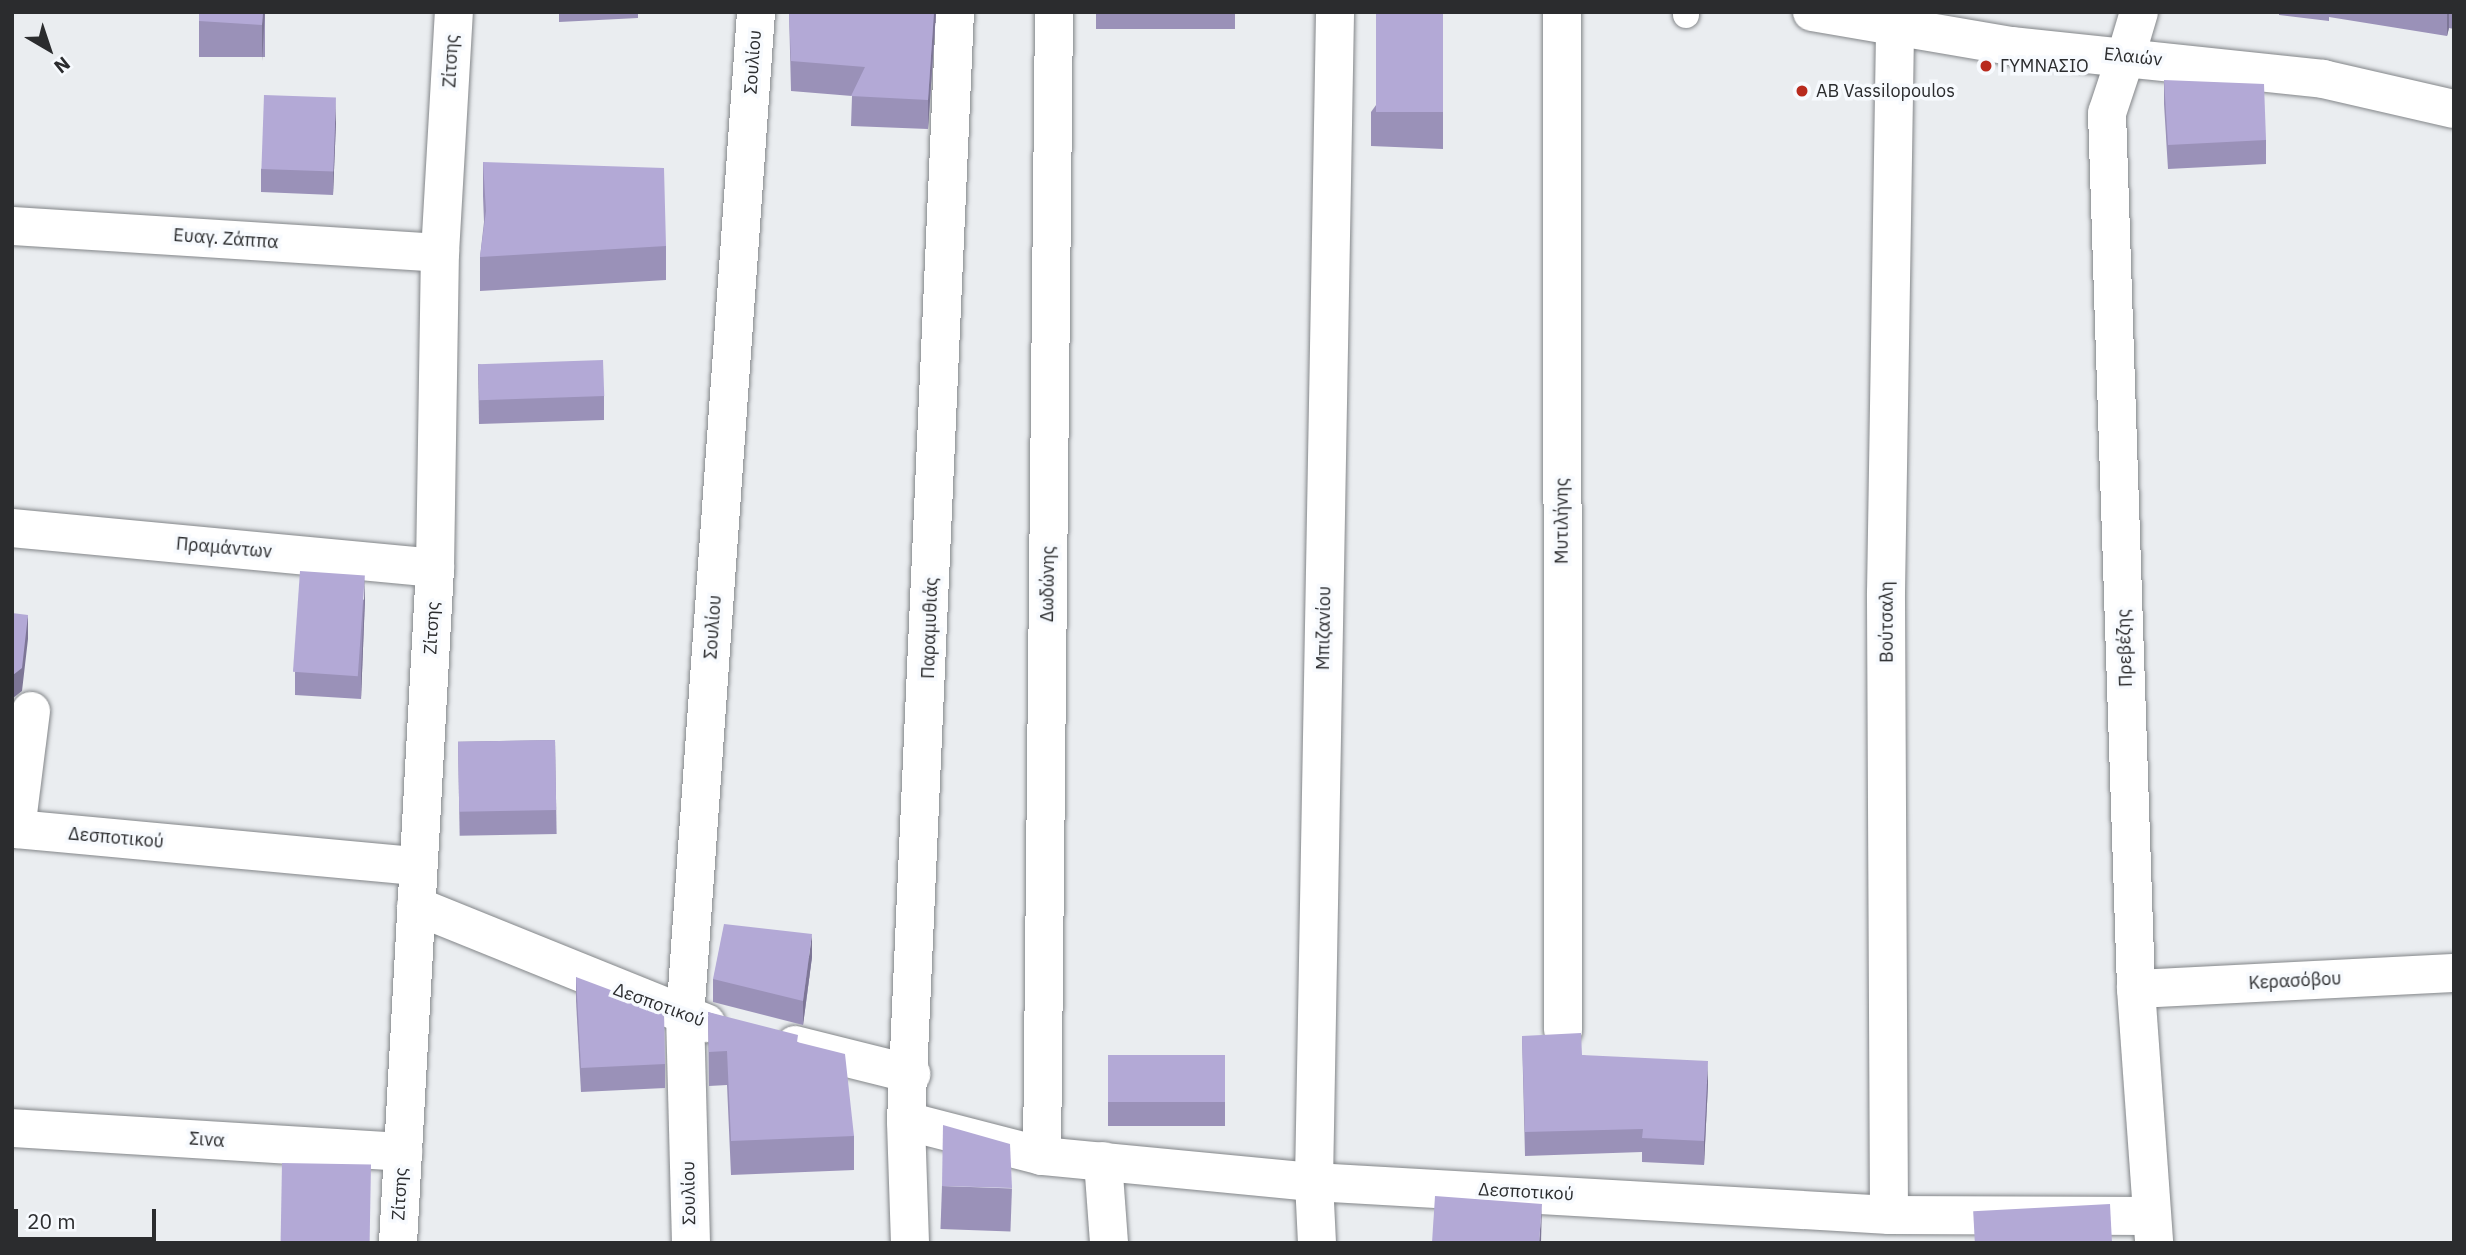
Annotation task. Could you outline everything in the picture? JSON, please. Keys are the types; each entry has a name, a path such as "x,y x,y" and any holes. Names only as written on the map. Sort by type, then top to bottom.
{"street":[{"name":"Ζίτσης","path":"397,1243 435,568 440,253 454,12"},
{"name":"Σουλίου","path":"691,1243 685,1018 756,12"},
{"name":"Παραμυθιάς","path":"910,1243 906,1121 911,1074 956,12"},
{"name":"Δωδώνης","path":"1042,1156 1054,12"},
{"name":"Μπιζανίου","path":"1317,1243 1314,1182 1335,12"},
{"name":"Μυτιλήνης","path":"1562,12 1563,1030"},
{"name":"Ελαιών","path":"1812,12 1895,30 2323,79 2454,109"},
{"name":"Πρεβέζης","path":"2139,12 2107,113 2136,989 2153,1229"},
{"name":"Βούτσαλη","path":"1889,1215 1886,593 1895,30"},
{"name":"Ευαγ. Ζάππα","path":"12,226 440,253"},
{"name":"Πραμάντων","path":"12,528 435,568"},
{"name":"Δεσποτικού","path":"31,711 16,829 418,866"},
{"name":"Δεσποτικού","path":"416,906 685,1018 911,1074"},
{"name":"Κερασόβου","path":"2136,989 2454,974"},
{"name":"Δεσποτικού","path":"906,1121 1042,1156 1314,1182 2153,1229"},
{"name":"Σινα","path":"12,1128 403,1152"},
{"path":"1103,1161 1109,1243"}],"building":[{"path":"199,12 263,12 262,25 199,21"},
{"path":"789,12 934,12 928,100 851,96 865,67 791,61"},
{"path":"1376,12 1443,12 1443,112 1376,112"},
{"path":"2164,80 2264,84 2266,140 2168,145"},
{"path":"264,95 336,98 333,171 261,169"},
{"path":"483,162 664,168 666,246 480,257 486,211"},
{"path":"603,360 604,396 479,400 478,364"},
{"path":"300,571 365,576 358,676 293,672"},
{"path":"12,613 28,615 22,668 12,679"},
{"path":"555,740 556,810 459,812 458,742"},
{"path":"724,924 812,934 803,1001 713,979"},
{"path":"576,977 664,1010 665,1064 581,1068"},
{"path":"708,1012 798,1035 797,1042 845,1054 854,1136 731,1141 727,1051 709,1052"},
{"path":"1581,1033 1582,1055 1708,1061 1704,1141 1642,1138 1643,1129 1525,1132 1522,1036"},
{"path":"1108,1055 1225,1055 1225,1102 1108,1102"},
{"path":"943,1125 1010,1144 1012,1188 942,1186"},
{"path":"282,1163 371,1165 370,1243 281,1243"},
{"path":"1435,1196 1542,1204 1539,1243 1432,1243"},
{"path":"2110,1204 2112,1243 1975,1243 1973,1211"}],"place":[{"name":"ΓΥΜΝΑΣΙΟ","path":"1986,66"},
{"name":"AB Vassilopoulos","path":"1802,91"}]}
